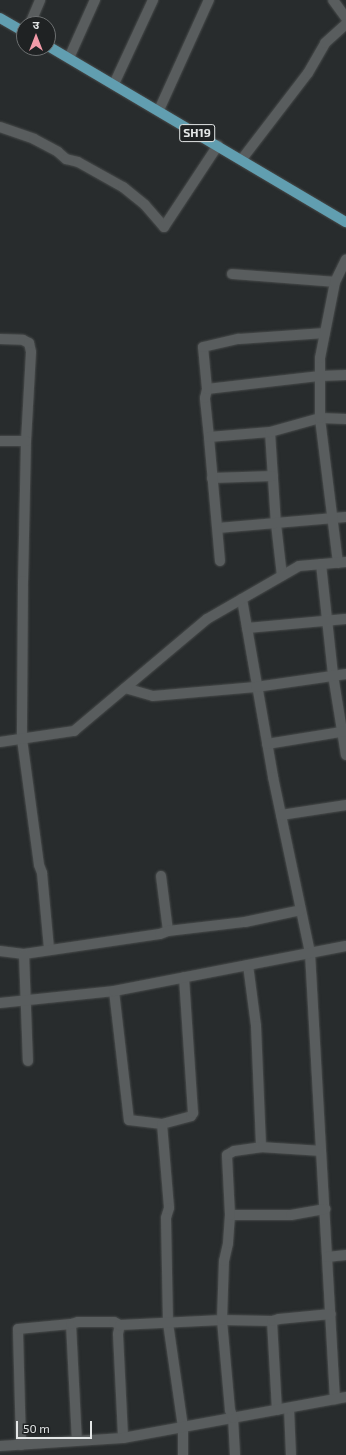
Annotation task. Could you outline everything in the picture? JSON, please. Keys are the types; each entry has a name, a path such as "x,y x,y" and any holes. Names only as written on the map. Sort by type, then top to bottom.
{"main road":[{"path":"0,18 16,27"},
{"name":"SH19","path":"56,51 242,159 346,222"}],"street":[{"path":"33,16 40,0"},
{"path":"69,58 95,0"},
{"path":"114,84 153,0"},
{"path":"159,110 209,0"},
{"path":"333,0 346,18"},
{"path":"242,159 308,73 325,42 346,24"},
{"path":"0,127 34,139 58,152 66,159 78,162 123,187 145,205 164,226 218,145"},
{"path":"0,742 74,731 207,619 298,566 342,562 332,518 320,418 320,358 335,282 346,259"},
{"path":"232,274 335,282"},
{"path":"220,562 218,528 208,437 205,398 207,389 203,347 239,340 325,333"},
{"path":"0,339 23,340 29,343 31,352 26,441 22,738 39,865 42,873 49,949"},
{"path":"207,389 320,376 346,375"},
{"path":"208,437 270,432 320,418 346,419"},
{"path":"270,432 276,524 282,576"},
{"path":"0,441 26,441"},
{"path":"212,478 273,476"},
{"path":"218,528 346,517"},
{"path":"321,564 329,621 334,675 344,732 346,755"},
{"path":"242,599 267,744 310,953 335,1399"},
{"path":"247,628 346,619"},
{"path":"125,688 153,696 257,686 346,674"},
{"path":"267,744 344,732"},
{"path":"281,815 346,805"},
{"path":"162,876 168,931"},
{"path":"0,951 24,954 49,949 160,934 168,931 245,922 301,910"},
{"path":"0,1003 114,991 346,946"},
{"path":"24,954 28,1061"},
{"path":"248,965 256,1026 261,1147"},
{"path":"114,991 129,1120 162,1124 191,1116 193,1113 184,977"},
{"path":"162,1124 169,1208 166,1218 168,1323 182,1427 183,1455"},
{"path":"234,1455 233,1418 230,1410 222,1320 224,1261 228,1244 230,1215 227,1155 234,1152 261,1147 321,1151"},
{"path":"230,1215 290,1215 325,1209"},
{"path":"327,1257 346,1256"},
{"path":"21,1445 18,1329 78,1322 114,1322 120,1325 222,1320 272,1321 331,1314"},
{"path":"272,1321 277,1410"},
{"path":"71,1324 77,1441"},
{"path":"120,1325 118,1334 123,1438"},
{"path":"0,1446 123,1438 346,1397"},
{"path":"289,1408 291,1455"}]}
